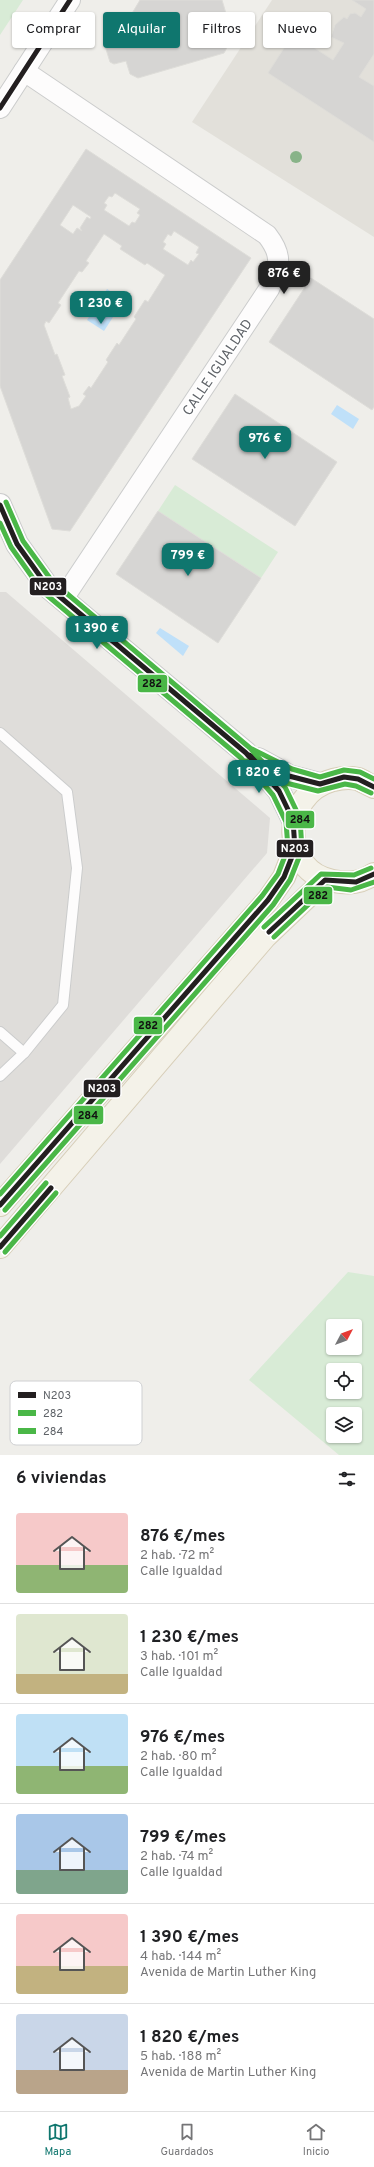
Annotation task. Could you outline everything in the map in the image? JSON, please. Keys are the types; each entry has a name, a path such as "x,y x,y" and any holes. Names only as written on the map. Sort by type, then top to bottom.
{"main road":[{"path":"0,1205 268,900 284,877 295,849 293,820 302,799 320,784 344,778 369,781"},
{"path":"295,849 306,867 325,880 350,884 370,881"},
{"path":"0,1247 265,937 325,880"}],"street":[{"path":"0,108 70,0"},
{"name":"CALLE IGUALDAD","path":"24,71 267,235 277,248 278,268 269,289 63,599"},
{"path":"0,505 17,544 47,586 246,753 279,791 293,820"},
{"path":"246,753 289,776 320,784"}],"lane":[{"path":"0,733 67,792 77,868 63,1005 24,1053 0,1076"},
{"path":"0,1032 24,1053"}],"shaded area":[{"path":"272,0 374,0 374,237 192,122 241,48 255,48 255,26 263,14 263,48 331,48 331,12 264,12"},
{"path":"0,592 6,592 270,818 267,853 0,1164"}],"green space":[{"path":"0,0 23,0 15,12 12,12 12,17 0,35"},
{"path":"175,485 278,552 261,578 158,511"},
{"path":"348,1272 374,1276 374,1455 339,1455 249,1380"}],"water":[{"path":"107,289 124,300 104,331 87,320"},
{"path":"337,405 359,419 353,429 331,414"},
{"path":"160,628 189,646 183,656 156,633"}],"building":[{"path":"140,0 222,0 226,12 188,12 188,48 227,48 224,53 138,78 130,74 126,61 114,64 110,62 106,48 180,48 180,12 133,12"},
{"path":"352,0 374,0 374,54 359,77 374,86 374,142 268,73 284,48 315,48 333,60 344,43 331,37 335,25 344,17 347,19 350,14 355,13 361,17 366,9"},
{"path":"86,149 251,258 70,531 52,529 0,386 0,280","holes":["115,193 140,209 137,213 140,215 135,223 132,222 129,226 104,210 107,205 104,203 109,196 112,197","73,205 91,217 90,219 87,217 80,228 82,231 77,228 73,234 60,225","174,231 199,247 196,253 199,254 193,262 191,260 188,265 163,249 166,244 163,242 168,234 171,236","104,234 122,246 120,249 145,265 147,263 165,275 148,302 145,300 134,317 136,319 119,345 117,343 106,360 108,362 91,388 89,386 83,394 86,396 79,406 71,409 68,398 70,397 62,376 65,375 57,354 55,355 44,325 46,321 49,323 61,305 58,303 79,271 82,272 89,263 86,261"]},
{"path":"311,278 374,319 374,407 372,410 269,342"},
{"path":"235,394 337,462 295,526 192,459"},
{"path":"158,511 261,578 218,643 116,574"}],"transit line":[{"name":"N203","path":"0,108 70,0"},
{"name":"284","path":"5,1210 273,905 290,880 302,850 300,818 285,787 250,748 52,581 23,541 6,502"},
{"name":"N203","path":"0,505 17,544 47,586 246,753 279,791 293,820 295,849 284,877 268,900 0,1205"},
{"name":"282","path":"0,523 11,547 42,591 241,758 273,795 286,822 288,848 278,874 262,896 0,1194"},
{"name":"284","path":"252,749 292,769 320,777 344,770 360,772 374,779"},
{"name":"N203","path":"249,755 289,776 320,784 344,777 358,779 374,787"},
{"name":"282","path":"246,761 286,783 318,791 345,784 356,786 371,793"},
{"name":"284","path":"264,927 321,874 354,875 371,868"},
{"name":"N203","path":"269,932 325,880 356,882 374,874"},
{"name":"282","path":"274,937 327,887 351,890 374,882"},
{"name":"284","path":"0,1236 46,1183"},
{"name":"N203","path":"0,1247 51,1188"},
{"name":"282","path":"5,1252 56,1193"}]}
